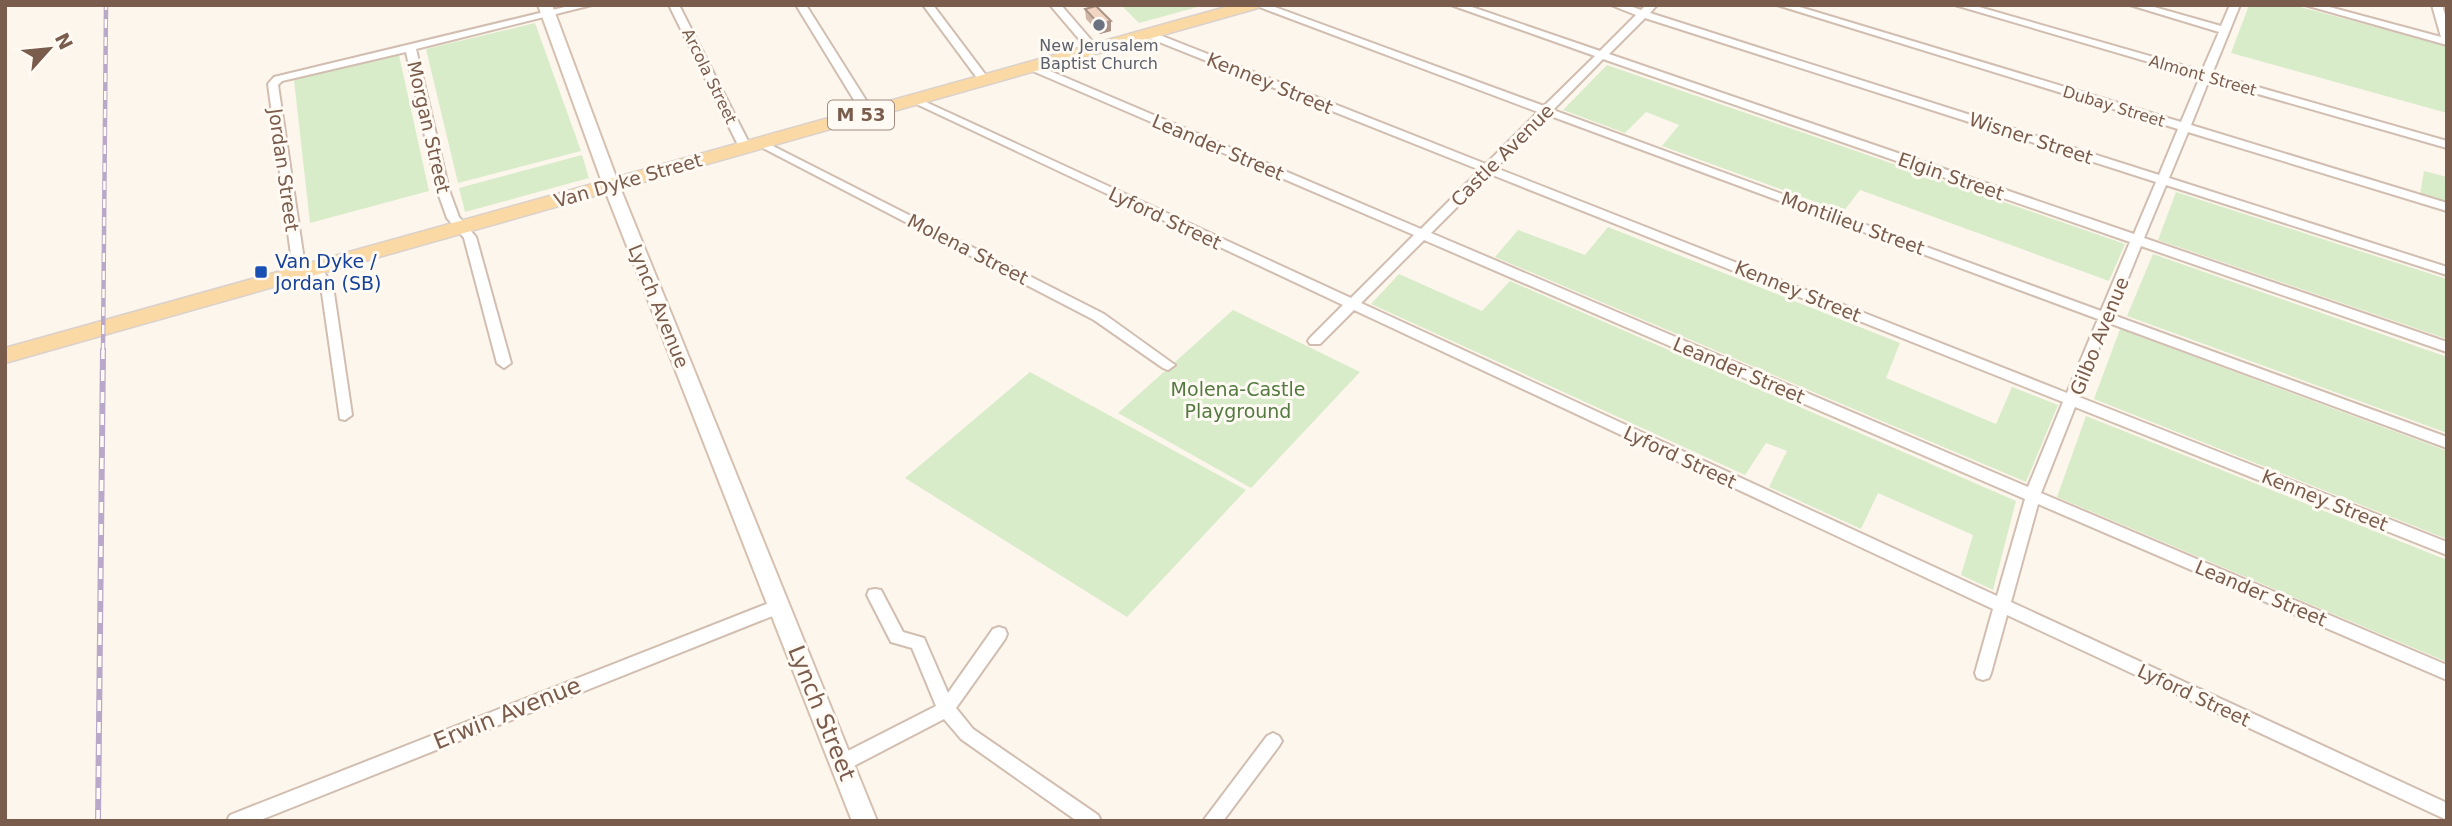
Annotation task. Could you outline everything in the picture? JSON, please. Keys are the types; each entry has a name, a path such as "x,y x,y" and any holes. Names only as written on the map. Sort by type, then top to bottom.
{"main road":[{"name":"Van Dyke Street","path":"5,356 1252,5"}],"street":[{"path":"410,47 547,11 587,5"},
{"name":"Arcola Street","path":"674,5 753,145"},
{"path":"801,5 868,113"},
{"path":"928,5 984,80"},
{"path":"1055,5 1094,50"},
{"name":"Montilieu Street","path":"1259,5 2447,443"},
{"name":"Elgin Street","path":"1456,5 2447,347"},
{"name":"Wisner Street","path":"1616,5 1648,10 2447,271"},
{"name":"Dubay Street","path":"1782,5 2447,207"},
{"name":"Almont Street","path":"1960,5 2447,145"},
{"path":"2135,5 2224,30"},
{"name":"Gilbo Avenue","path":"1983,674 2034,496 2204,75 2235,5"},
{"path":"2310,5 2447,41"},
{"path":"2437,5 2447,41"},
{"name":"Castle Avenue","path":"1315,341 1648,10"},
{"name":"Lynch Avenue","path":"547,11 611,185 779,606"},
{"name":"Kenney Street","path":"1149,34 2447,549"},
{"name":"Jordan Street","path":"345,415 327,286 324,279 298,262 272,89 278,79 410,47"},
{"name":"Morgan Street","path":"410,47 443,190 453,218 470,237 504,363"},
{"name":"Leander Street","path":"1032,67 2447,673"},
{"name":"Lyford Street","path":"913,100 2447,812"},
{"name":"Molena Street","path":"753,145 1099,317 1168,365"},
{"path":"875,595 897,637 918,643 946,709 967,734 1092,821"},
{"name":"Lynch Street","path":"779,606 865,821"},
{"name":"Erwin Avenue","path":"236,821 779,606"},
{"path":"842,763 946,709 999,634"},
{"path":"1212,821 1273,741"}],"green space":[{"path":"1121,5 1205,5 1139,23"},
{"path":"2249,5 2293,5 2447,46 2447,113 2231,53"},
{"path":"535,23 581,151 458,183 426,49"},
{"path":"399,55 429,191 310,223 294,80"},
{"path":"1607,65 2125,244 2109,281 1860,190 1843,212 1662,146 1679,125 1646,112 1625,133 1563,110"},
{"path":"582,155 589,178 465,212 459,188"},
{"path":"2424,171 2447,177 2447,202 2420,194"},
{"path":"2176,192 2447,279 2447,339 2158,240"},
{"path":"1608,227 1900,343 1886,378 1996,424 2012,387 2058,405 2026,482 1495,257 1518,230 1585,255"},
{"path":"2153,254 2447,357 2447,433 2127,316"},
{"path":"1399,274 1482,311 1510,281 2016,501 1993,590 1961,575 1973,535 1878,493 1861,529 1769,487 1787,451 1766,443 1745,475 1371,304"},
{"name":"Molena-Castle Playground","path":"1233,310 1360,372 1251,488 1118,413"},
{"path":"2120,329 2447,451 2447,539 2094,399"},
{"path":"1030,372 1246,490 1127,617 905,478"},
{"path":"2086,416 2447,560 2447,662 2057,497"}],"building":[{"path":"1096,6 1111,21 1099,24 1085,9"}],"railway":[{"path":"103,352 106,5"},
{"path":"98,821 103,350"}],"place":[{"name":"New Jerusalem Baptist Church","path":"1099,25"},
{"name":"Van Dyke / Jordan (SB)","path":"261,272"}]}
